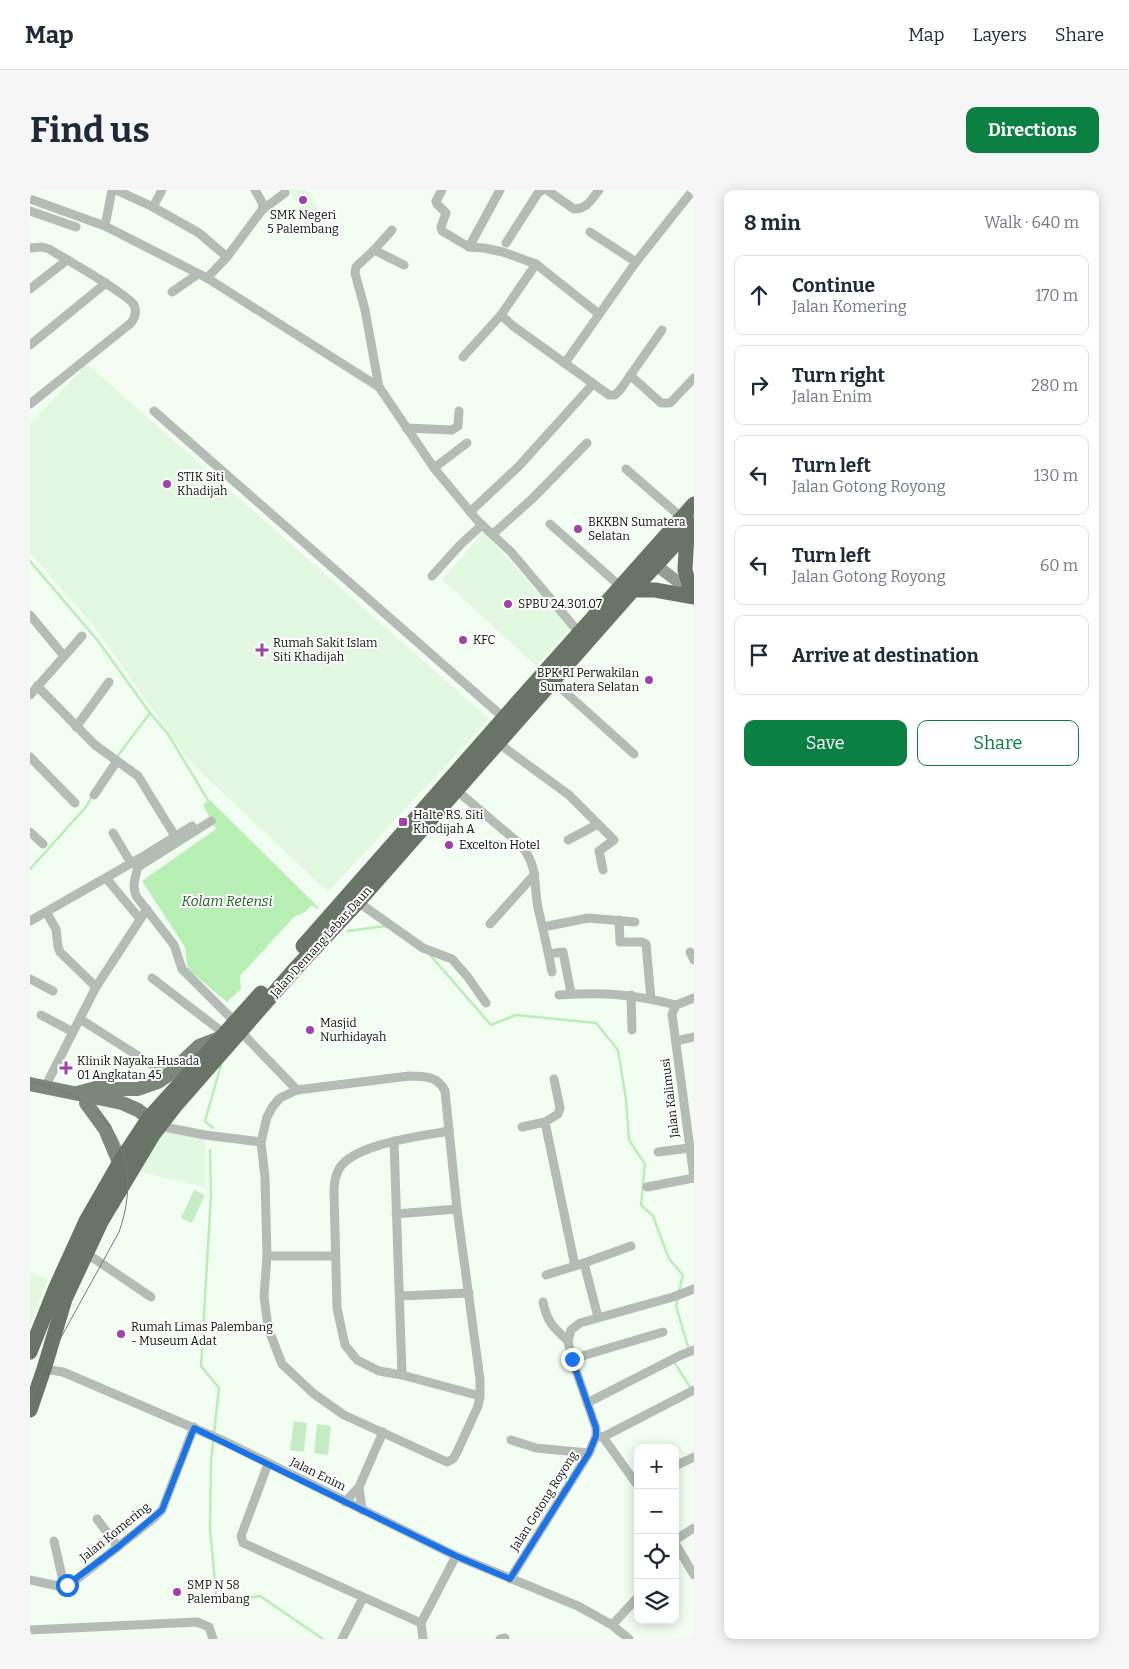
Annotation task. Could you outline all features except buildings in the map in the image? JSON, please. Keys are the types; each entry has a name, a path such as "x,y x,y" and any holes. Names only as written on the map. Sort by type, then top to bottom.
{"highway":[{"name":"Jalan Demang Lebar Daun","path":"30,1352 56,1287 86,1221 120,1162 151,1127 223,1036 238,1027 358,902 452,786 504,718 584,637 687,525 694,504"},
{"path":"627,589 693,594 685,570 687,525"},
{"name":"Jalan Demang Lebar Daun","path":"30,1410 65,1298 101,1222 151,1127 176,1104 238,1027 452,786 498,743 553,680 584,637"}],"main road":[{"path":"81,1098 103,1086 116,1089 138,1088 158,1082 199,1046 223,1036"},
{"path":"30,1084 81,1098 105,1128 120,1162"},
{"path":"30,1091 122,1103 138,1110 151,1127"}],"street":[{"path":"104,226 112,190"},
{"path":"116,190 153,207 199,233 227,257"},
{"path":"153,207 162,190"},
{"path":"255,190 263,204 262,210"},
{"path":"442,190 436,201 446,213 441,230 469,247 503,252 536,264 599,314"},
{"path":"469,247 500,190"},
{"path":"506,243 538,193 543,190"},
{"path":"547,190 577,210 586,206 599,190"},
{"path":"565,362 636,262 693,190"},
{"path":"207,278 227,257 262,210 285,194"},
{"path":"30,199 104,226 207,278 379,387"},
{"path":"44,216 48,206"},
{"path":"30,211 76,227"},
{"path":"392,230 356,267 354,272 365,310 379,387 434,468 470,512 511,552 584,637"},
{"path":"590,232 636,262"},
{"path":"30,248 42,247 49,249 106,283 130,299 134,304 136,314 134,319 30,404"},
{"path":"374,250 404,265"},
{"path":"30,290 67,260"},
{"path":"463,356 501,315 536,264"},
{"path":"172,292 198,274"},
{"path":"30,345 106,283"},
{"path":"501,315 513,326 609,395 615,395 620,390 662,330"},
{"path":"630,375 663,404 670,403 694,378"},
{"path":"470,512 519,466 593,384"},
{"path":"154,411 504,718"},
{"path":"406,428 452,430 458,426 459,411"},
{"path":"434,468 467,443"},
{"path":"493,534 533,498 588,443"},
{"path":"626,469 687,525"},
{"path":"550,524 627,589"},
{"path":"432,576 461,544 482,525"},
{"path":"651,562 693,594"},
{"path":"30,616 64,656"},
{"path":"30,695 82,636"},
{"path":"553,680 634,754"},
{"path":"76,727 109,682"},
{"path":"37,686 95,745 138,776 175,836"},
{"path":"498,743 569,795 614,840 599,851 603,870"},
{"path":"30,757 75,803"},
{"path":"94,795 115,760"},
{"path":"452,786 521,845 528,854 535,874 538,906 552,972"},
{"path":"211,821 138,867 133,883 134,890 136,896 174,944 182,970 297,1090"},
{"path":"568,840 598,824"},
{"path":"30,921 192,826"},
{"path":"30,832 43,844"},
{"path":"113,833 131,863"},
{"path":"490,924 535,874"},
{"path":"106,878 140,919"},
{"path":"358,902 423,948 452,959 468,976 486,1003"},
{"path":"45,1087 96,987 147,909"},
{"path":"46,912 56,929 60,952 96,987"},
{"path":"543,927 588,918 635,922"},
{"path":"619,920 620,942 640,942 646,944 651,998"},
{"path":"549,954 564,952 571,994"},
{"path":"152,978 223,1036"},
{"path":"30,979 53,991"},
{"path":"559,995 589,992 631,995 676,1005 694,998"},
{"path":"631,995 632,1030"},
{"name":"Jalan Kalimusi","path":"676,1005 672,1014 673,1030 694,1178"},
{"path":"41,1015 73,1032"},
{"path":"80,1019 168,1075"},
{"path":"676,1041 694,1037"},
{"path":"409,1076 431,1077 442,1084 445,1091 450,1131 457,1209 480,1379 480,1396 456,1454 450,1461 444,1462 344,1415 314,1394 282,1364 268,1328 264,1296 267,1256 265,1178 261,1142 267,1117 273,1106 280,1098 297,1090 409,1076"},
{"path":"522,1127 545,1122 557,1115 559,1111 554,1079"},
{"path":"545,1122 580,1264 598,1318"},
{"path":"151,1127 261,1142"},
{"path":"450,1131 394,1141 351,1156 339,1168 334,1180 334,1256 337,1308 345,1345 357,1360 378,1371 402,1374 480,1396"},
{"path":"394,1141 402,1374"},
{"path":"658,1152 689,1148"},
{"path":"647,1187 694,1178"},
{"path":"396,1214 457,1209"},
{"path":"546,1275 631,1246"},
{"path":"86,1253 151,1297"},
{"path":"267,1256 334,1256"},
{"path":"634,1481 600,1436 586,1402 572,1359 568,1341 569,1334 574,1326 580,1322 694,1289"},
{"path":"400,1296 469,1293"},
{"path":"543,1302 551,1326 568,1341"},
{"path":"572,1359 663,1332"},
{"path":"586,1402 694,1350"},
{"name":"Jalan Enim","path":"44,1369 63,1372 224,1441 456,1556 578,1606 612,1625 628,1639"},
{"path":"600,1436 691,1391"},
{"name":"Jalan Komering","path":"64,1585 74,1582 162,1510 194,1428"},
{"path":"346,1502 359,1487 383,1432"},
{"name":"Jalan Gotong Royong","path":"510,1579 600,1436"},
{"path":"511,1440 536,1448 589,1453"},
{"path":"679,1464 694,1457"},
{"path":"268,1464 241,1536 242,1542 420,1624"},
{"path":"359,1487 362,1510"},
{"path":"97,1519 118,1547"},
{"path":"679,1539 694,1528"},
{"path":"30,1580 64,1585 54,1541"},
{"path":"679,1548 692,1569"},
{"path":"423,1639 420,1624 456,1556"},
{"path":"342,1639 363,1598"},
{"path":"612,1625 634,1601"},
{"path":"30,1630 198,1622 209,1627 213,1639"}],"shaded area":[{"name":"SMK Negeri 5 Palembang","path":"288,190 306,190 319,209 307,218"},
{"name":"Rumah Sakit Islam Siti Khadijah","path":"87,364 489,719 328,892 190,762 92,624 30,553 30,424"},
{"name":"SPBU 24.301.07","path":"484,532 570,628 536,666 442,579"},
{"path":"163,1130 205,1138 205,1187 136,1171"},
{"path":"194,1190 205,1195 192,1223 181,1218"},
{"path":"30,1272 48,1279 30,1325"},
{"path":"294,1421 307,1423 304,1452 290,1450"},
{"path":"317,1424 331,1426 328,1455 314,1453"}],"water":[{"name":"Kolam Retensi","path":"207,801 211,801 314,903 305,912 294,917 240,976 241,989 227,1002 188,969 185,947 142,881 216,829 203,805"}],"waterway":[{"path":"30,561 98,641 150,713 168,734 209,802"},
{"path":"116,758 150,713"},
{"path":"30,869 86,807 92,796"},
{"path":"311,902 317,908"},
{"path":"348,931 386,926"},
{"path":"430,955 491,1025 516,1015 596,1023 618,1050 626,1099 629,1140 645,1164 641,1205 653,1216 669,1259 683,1275 679,1292"},
{"path":"213,1128 205,1121 221,1065"},
{"path":"210,1150 211,1195 201,1366 219,1388 211,1461 210,1529 217,1603 260,1596 323,1639"},
{"path":"678,1298 676,1306 689,1350"},
{"path":"674,1362 692,1390"}],"tram line":[{"path":"30,1082 58,1089 81,1100 100,1115 114,1133 124,1155 128,1178 126,1204 119,1232 42,1372 30,1403"}],"place":[{"name":"SMK Negeri 5 Palembang","path":"303,200"},
{"name":"STIK Siti Khadijah","path":"167,484"},
{"name":"BKKBN Sumatera Selatan","path":"578,529"},
{"name":"SPBU 24.301.07","path":"508,604"},
{"name":"KFC","path":"463,640"},
{"name":"Rumah Sakit Islam Siti Khadijah","path":"262,650"},
{"name":"BPK RI Perwakilan Sumatera Selatan","path":"649,680"},
{"name":"Halte RS. Siti Khodijah A","path":"403,822"},
{"name":"Excelton Hotel","path":"449,845"},
{"name":"Masjid Nurhidayah","path":"310,1030"},
{"name":"Klinik Nayaka Husada 01 Angkatan 45","path":"66,1068"},
{"name":"Rumah Limas Palembang - Museum Adat","path":"121,1334"},
{"name":"SMP N 58 Palembang","path":"177,1592"}],"route":[{"path":"67,1585 74,1582 162,1510 194,1428 456,1556 510,1579 589,1453 595,1440 596,1428 594,1420 572,1359"}]}
